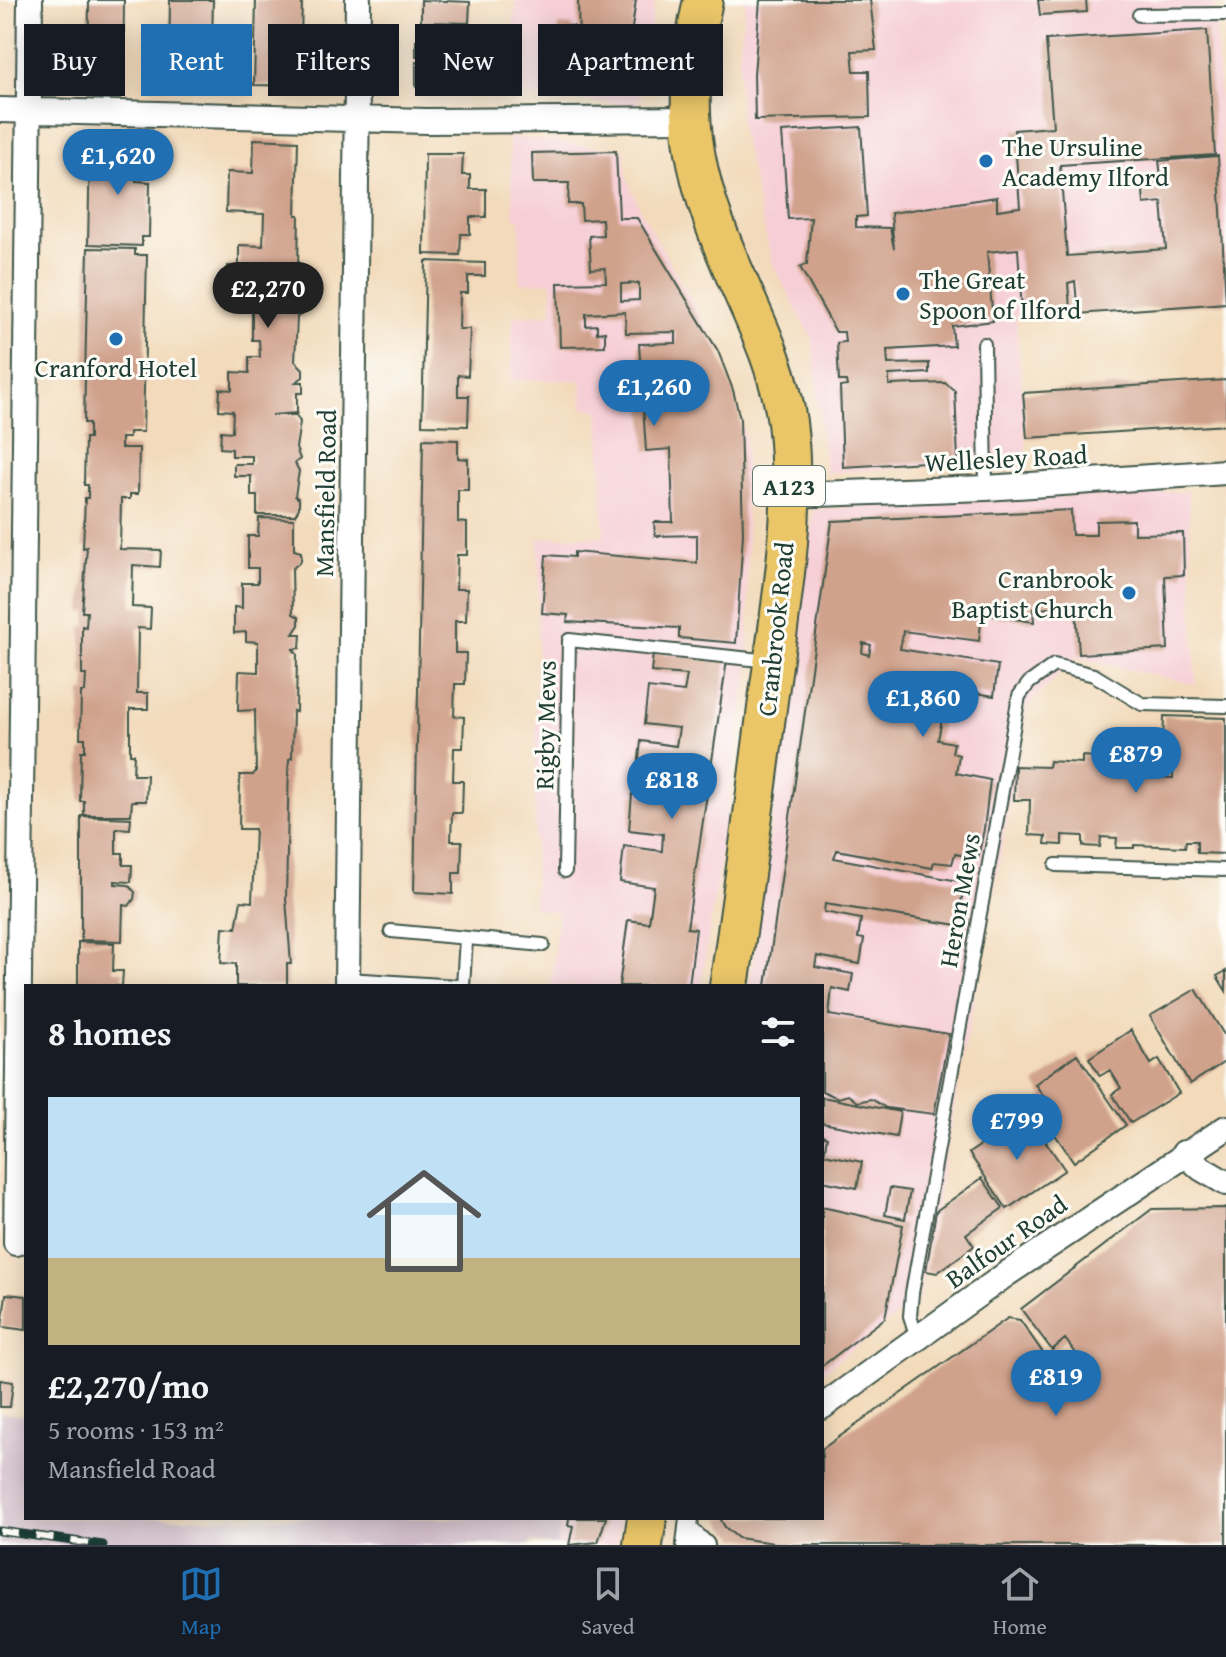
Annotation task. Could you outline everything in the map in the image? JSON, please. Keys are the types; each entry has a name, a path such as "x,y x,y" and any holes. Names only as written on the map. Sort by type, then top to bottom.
{"main road":[{"name":"Cranbrook Road","path":"703,0 689,77 690,119 698,176 746,298 762,329 787,422 789,495 773,662 729,984"},
{"path":"643,1545 647,1520"}],"street":[{"path":"14,1243 30,0"},
{"name":"Mansfield Road","path":"348,983 358,0"},
{"path":"0,110 357,118 690,119"},
{"name":"Wellesley Road","path":"789,495 986,488 1226,472"},
{"name":"Balfour Road","path":"824,1406 1184,1153 1226,1128"},
{"path":"1184,1153 1202,1169 1226,1183"},
{"path":"688,1531 705,1545"}],"lane":[{"path":"1139,15 1226,14"},
{"path":"984,344 986,488"},
{"name":"Rigby Mews","path":"565,871 569,640 773,662"},
{"name":"Heron Mews","path":"917,1338 910,1316 912,1293 1019,696 1029,683 1054,665 1094,675 1142,704 1226,706"},
{"path":"1056,865 1226,870"},
{"path":"391,931 543,945"},
{"path":"460,984 466,938"},
{"path":"348,983 385,984"}],"shaded area":[{"path":"516,0 655,0 651,24 538,24 538,95 522,94 522,24 513,24"},
{"name":"The Ursuline Academy Ilford","path":"746,0 1214,0 1226,197 1226,299 1016,315 1027,459 826,473 812,338 772,263 740,125 739,55"},
{"path":"543,96 640,96 638,106"},
{"path":"509,137 624,150 627,178 641,211 718,348 745,436 749,665 701,984 551,984 558,912 534,909 539,538 604,536 599,410 583,408 581,380 511,380 513,316 552,314 552,282 520,283 520,219 514,217"},
{"path":"1188,491 1196,685 1076,657 1028,705 919,1299 824,1370 824,984 750,984 814,509"},
{"path":"0,1413 24,1416 24,1520 561,1520 557,1545 531,1542 530,1545 0,1545"},
{"path":"561,1520 620,1520 617,1545 557,1545"}],"building":[{"path":"89,0 124,0 124,24 89,24"},
{"path":"170,0 213,0 212,24 170,24"},
{"path":"256,0 302,0 301,24 268,24 268,85 254,85"},
{"path":"421,0 470,2 469,23 421,22"},
{"path":"578,0 636,0 633,24 579,24"},
{"path":"760,0 870,0 876,50 852,51 854,71 869,71 870,117 755,120 754,74"},
{"path":"1038,0 1086,0 1087,12 1040,15"},
{"path":"1207,30 1215,155 1060,165 1067,256 1166,249 1162,202 1144,204 1142,177 1161,176 1159,161 1218,156 1226,303 1078,314 1075,281 1068,283 1070,308 1022,311 1018,249 987,252 993,321 952,326 954,346 887,350 888,364 929,363 929,373 889,375 889,385 945,383 955,391 958,460 843,467 840,387 847,386 846,381 839,381 837,343 845,342 844,332 836,332 800,267 807,264 811,218 788,219 782,132 861,127 867,216 856,217 856,227 890,228 894,249 891,213 997,197 997,210 1020,207 1014,130 1053,127 1046,40"},
{"path":"254,139 298,141 296,215 299,215 298,267 302,268 300,302 304,304 304,313 297,317 295,361 303,369 303,377 296,382 303,382 303,393 297,393 297,413 272,415 296,415 300,422 296,448 300,459 295,463 299,471 295,496 299,499 299,508 295,515 257,515 257,496 251,496 251,476 234,476 234,464 252,464 252,456 232,456 232,449 220,448 221,431 232,432 233,411 219,410 220,389 232,390 232,372 249,373 249,357 260,357 259,340 252,340 252,298 225,298 228,266 239,266 239,245 263,246 264,214 226,212 227,172 253,173"},
{"path":"90,146 143,147 143,168 136,168 136,181 150,182 149,237 142,237 142,246 88,244"},
{"path":"616,151 619,218 637,218 718,351 740,419 743,534 736,643 679,638 679,628 567,622 568,615 542,613 546,555 574,557 574,552 697,563 697,535 655,536 654,522 673,522 671,449 646,451 639,344 676,343 676,332 626,333 625,312 586,314 586,326 597,325 597,333 605,332 605,346 560,347 558,283 606,282 605,268 591,269 589,236 603,235 602,219 582,220 581,204 568,204 569,183 533,183 532,153","holes":["639,283 639,300 621,301 621,284"]},
{"path":"425,154 463,154 462,175 470,175 470,189 486,189 486,217 470,217 470,234 461,234 460,255 424,254"},
{"path":"88,248 135,249 135,255 147,255 143,432 129,432 129,438 121,438 121,448 139,448 138,494 130,494 130,499 121,499 120,549 161,550 160,567 133,565 132,607 151,608 150,629 138,628 137,693 148,693 148,709 130,709 133,775 147,775 146,801 132,801 131,815 84,815 84,801 80,801 81,751 85,751 85,738 80,738 81,692 85,692 86,675 82,675 82,626 86,627 87,612 82,612 87,547 83,548 85,498 88,498 88,485 84,485 85,438 89,438 89,423 84,423"},
{"path":"426,261 485,263 485,276 468,276 468,293 460,293 459,329 470,329 468,376 458,375 458,396 469,396 468,426 422,425"},
{"path":"1226,380 1226,425 1027,438 1023,393"},
{"path":"423,439 458,440 458,458 468,459 468,490 458,490 458,522 467,523 467,555 457,555 456,589 467,589 466,621 455,621 455,653 466,653 465,684 455,684 454,716 464,717 463,748 454,748 453,781 463,781 462,813 452,813 451,841 462,841 461,873 453,873 453,894 414,892"},
{"path":"1071,510 1072,535 1096,535 1096,521 1134,520 1134,534 1183,533 1184,575 1165,576 1168,649 1079,654 1076,607 1033,609 1034,622 982,614 979,641 903,631 900,649 998,665 994,696 909,681 907,708 943,714 938,740 954,743 952,753 959,755 956,773 990,780 978,858 955,854 952,864 934,862 932,868 837,850 834,858 964,882 958,925 825,904 824,912 861,919 858,938 864,939 860,964 817,956 815,967 853,974 850,992 832,988 829,1015 949,1034 934,1114 886,1108 871,1099 857,1102 848,1095 838,1098 824,1092 824,984 766,984 832,521","holes":["863,643 871,645 869,655 862,653"]},
{"path":"259,518 294,519 294,550 301,552 301,561 292,569 293,614 299,617 299,625 293,634 301,634 300,648 293,649 297,654 296,712 293,711 292,758 289,759 286,899 291,964 287,964 287,984 236,984 236,964 221,963 223,927 236,928 241,901 252,902 255,829 239,829 240,775 253,775 256,771 255,710 238,711 239,671 258,672 258,642 246,641 246,632 234,633 234,607 242,608 242,583 258,583 258,568 248,568 248,536 258,536"},
{"path":"653,653 727,660 687,928 696,929 689,984 619,984 628,920 649,923 654,887 620,882 624,846 662,851 663,834 629,830 632,794 669,799 671,781 637,777 641,741 676,746 679,728 644,724 648,688 684,692 687,675 651,672"},
{"path":"1164,716 1226,718 1226,854 1197,853 1197,841 1186,841 1185,847 1134,845 1134,848 1116,848 1117,838 1101,837 1100,847 1083,846 1083,836 1062,835 1062,845 1045,844 1046,836 1029,835 1030,800 1014,800 1015,766 1048,767 1049,761 1082,763 1082,756 1126,759 1126,767 1133,767 1132,776 1173,778 1175,744 1163,744"},
{"path":"81,816 131,818 130,829 116,828 116,853 123,853 123,865 132,865 131,882 115,881 115,884 128,885 135,892 129,906 123,905 122,941 81,940"},
{"path":"78,942 114,943 113,971 123,971 122,984 78,984"},
{"path":"1226,971 1226,991 1217,976"},
{"path":"1196,989 1226,1038 1226,1061 1190,1084 1150,1016"},
{"path":"1131,1030 1151,1064 1159,1059 1179,1093 1131,1123 1112,1094 1121,1088 1110,1070 1100,1076 1089,1058"},
{"path":"1077,1054 1126,1125 1074,1162 1034,1104 1044,1097 1035,1084"},
{"path":"824,1097 900,1112 896,1137 824,1123"},
{"path":"1027,1114 1065,1170 1007,1209 969,1153"},
{"path":"824,1154 862,1162 857,1188 824,1181"},
{"path":"982,1178 1003,1208 966,1234 974,1246 937,1273 926,1271 936,1211"},
{"path":"890,1188 910,1191 905,1219 885,1215"},
{"path":"824,1207 903,1225 885,1318 824,1364"},
{"path":"1226,1208 1226,1545 788,1545 738,1538 725,1527 721,1520 824,1520 824,1448 1008,1318 1020,1320 1069,1390 1092,1374 1065,1339 1052,1350 1021,1309 1152,1209"},
{"path":"6,1294 24,1296 24,1330 2,1327"},
{"path":"0,1380 13,1382 10,1407 0,1407"},
{"path":"569,1520 605,1520 598,1542 569,1545 573,1526 568,1525"}],"railway":[{"path":"0,1531 103,1545"}],"place":[{"name":"The Ursuline Academy Ilford","path":"986,161"},
{"name":"The Great Spoon of Ilford","path":"903,294"},
{"name":"Cranford Hotel","path":"116,339"},
{"name":"Cranbrook Baptist Church","path":"1129,593"}]}
